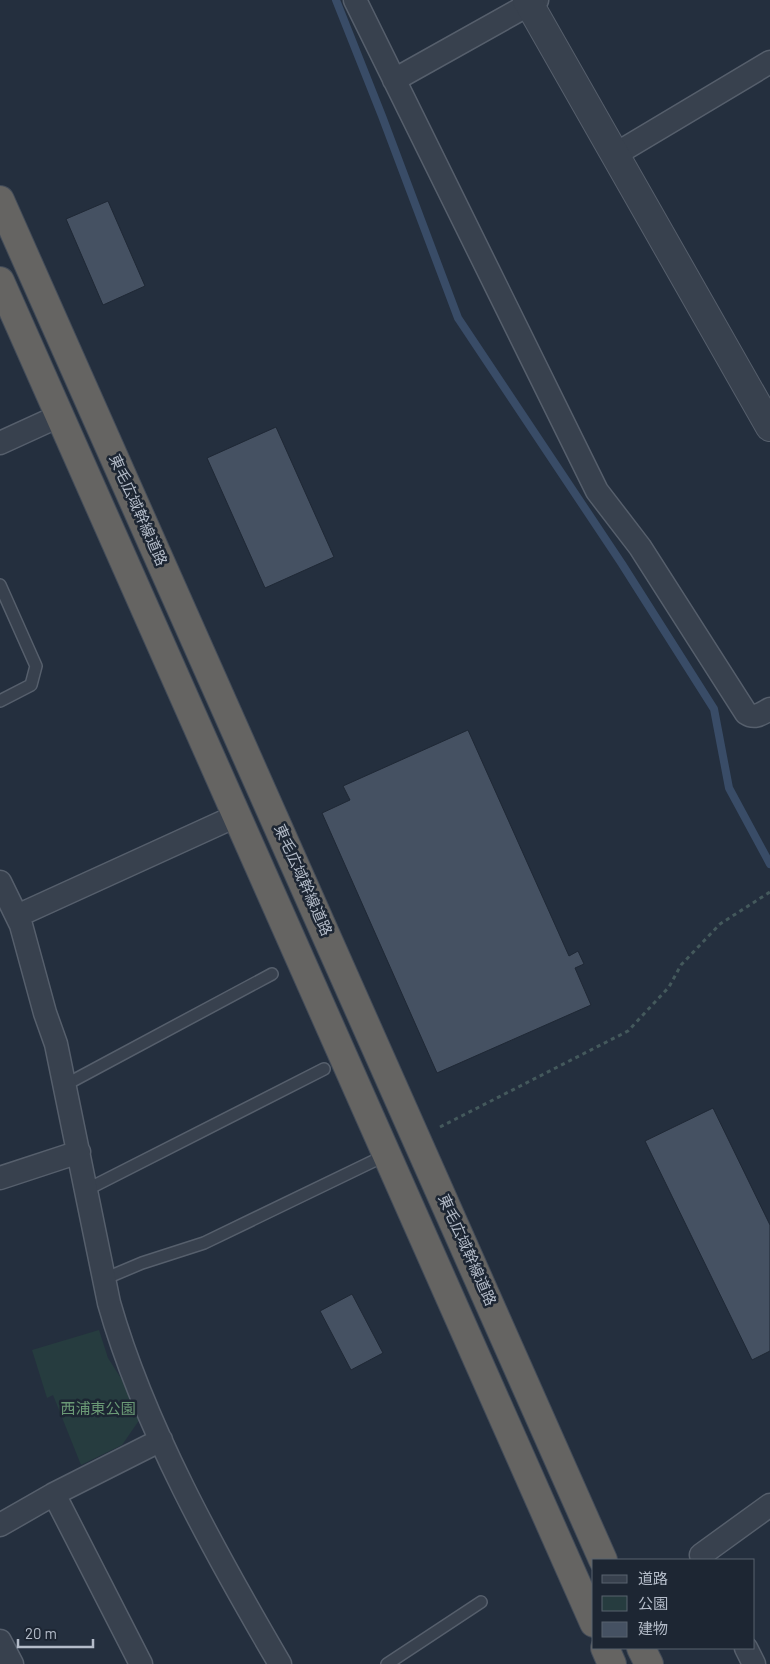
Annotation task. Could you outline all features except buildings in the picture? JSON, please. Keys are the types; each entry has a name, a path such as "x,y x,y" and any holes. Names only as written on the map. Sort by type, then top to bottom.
{"highway":[{"name":"東毛広域幹線道路","path":"0,200 418,1138 603,1559"},
{"path":"0,281 592,1618"},
{"path":"605,1649 612,1664"},
{"path":"641,1649 648,1664"}],"street":[{"path":"355,0 597,491 640,547 746,713 751,716 757,716 770,708"},
{"path":"394,80 531,2 770,427"},
{"path":"616,154 767,71"},
{"path":"0,443 59,416"},
{"path":"17,916 236,816"},
{"path":"0,882 17,916 30,953 65,1085 104,1279 119,1338 161,1440 229,1578 280,1664"},
{"path":"0,1178 79,1152"},
{"path":"0,1525 54,1494 161,1440"},
{"path":"54,1494 141,1664"},
{"path":"702,1559 700,1555 770,1505"},
{"path":"0,1641 12,1664"},
{"path":"746,1649 754,1664"}],"lane":[{"path":"0,585 36,666 31,685 0,701"},
{"path":"65,1085 272,974"},
{"path":"86,1190 324,1069"},
{"path":"104,1279 142,1263 204,1243 386,1155"},
{"path":"387,1664 481,1602"}],"path":[{"path":"418,1138 628,1031 669,987 681,966 720,924 770,892"}],"green space":[{"name":"西浦東公園","path":"99,1330 108,1358 129,1391 140,1419 122,1445 81,1465 53,1395 47,1398 32,1350"}],"waterway":[{"path":"336,0 458,318 622,564 714,709 729,788 770,864"}]}
